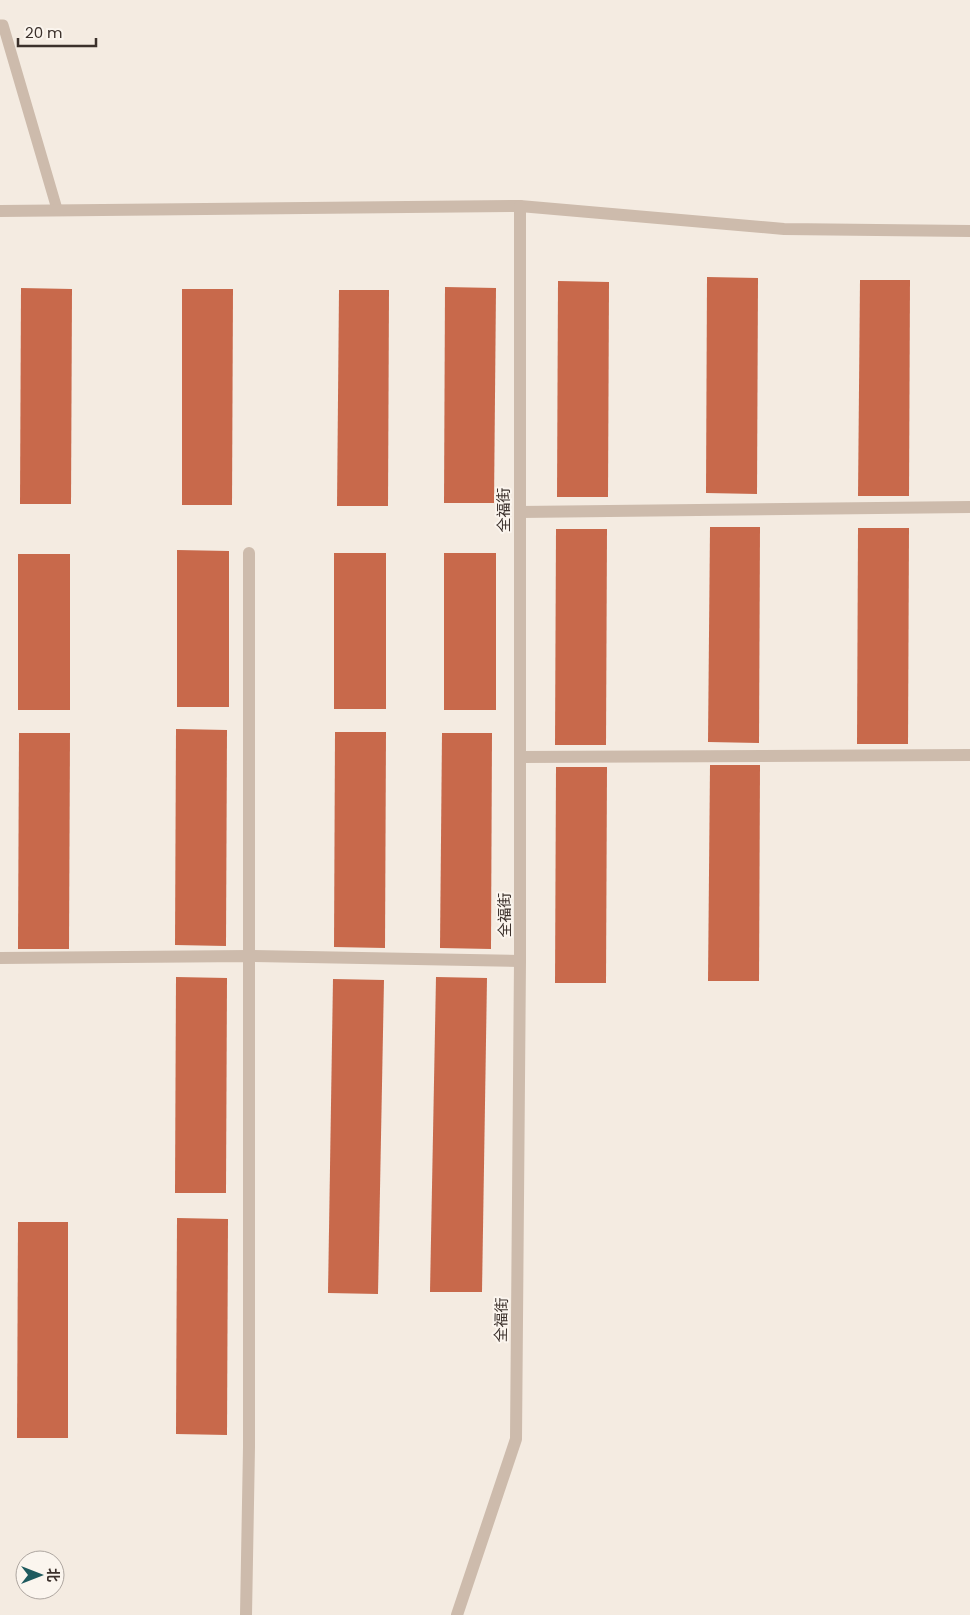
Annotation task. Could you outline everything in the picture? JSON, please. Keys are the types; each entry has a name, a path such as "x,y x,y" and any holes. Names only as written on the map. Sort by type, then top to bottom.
{"street":[{"path":"0,212 57,209 520,206 784,228 970,231"},
{"name":"全福街","path":"457,1615 516,1439 520,961 520,206"},
{"path":"520,512 970,507"},
{"path":"246,1615 249,1447 249,553"},
{"path":"520,757 970,755"},
{"path":"0,958 249,956 520,961"}],"lane":[{"path":"0,25 3,25 57,209"}],"building":[{"path":"707,277 758,278 757,494 706,493"},
{"path":"860,280 910,280 909,496 858,496"},
{"path":"558,281 609,282 608,497 557,497"},
{"path":"445,287 496,288 494,503 444,503"},
{"path":"21,288 72,289 71,504 20,504"},
{"path":"182,289 233,289 232,505 182,505"},
{"path":"339,290 389,290 388,506 337,506"},
{"path":"710,527 760,527 759,743 708,742"},
{"path":"858,528 909,528 908,744 857,744"},
{"path":"556,529 607,529 606,745 555,745"},
{"path":"177,550 229,551 229,707 177,707"},
{"path":"334,553 386,553 386,709 334,709"},
{"path":"444,553 496,553 496,710 444,710"},
{"path":"18,554 70,554 70,710 18,710"},
{"path":"176,729 227,730 226,946 175,945"},
{"path":"335,732 386,732 385,948 334,947"},
{"path":"19,733 70,733 69,949 18,949"},
{"path":"442,733 492,733 491,949 440,948"},
{"path":"710,765 760,765 759,981 708,981"},
{"path":"556,767 607,767 606,983 555,983"},
{"path":"176,977 227,978 226,1193 175,1193"},
{"path":"436,977 487,978 482,1292 430,1292"},
{"path":"333,979 384,980 378,1294 328,1293"},
{"path":"177,1218 228,1219 227,1435 176,1434"},
{"path":"18,1222 68,1222 68,1438 17,1438"}]}
